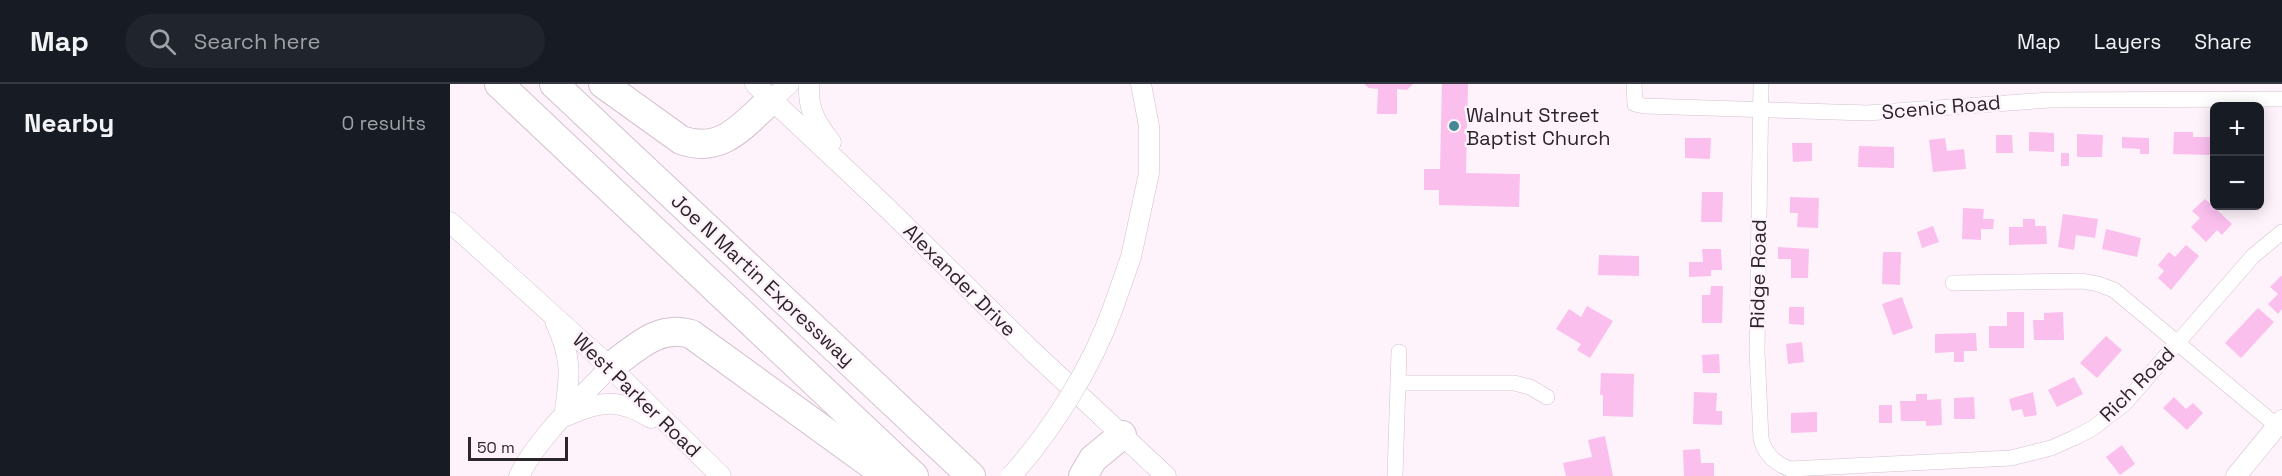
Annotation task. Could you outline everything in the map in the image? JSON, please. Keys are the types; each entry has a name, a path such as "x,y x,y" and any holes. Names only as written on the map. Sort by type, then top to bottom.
{"highway":[{"name":"Joe N Martin Expressway","path":"499,84 914,476"},
{"name":"Joe N Martin Expressway","path":"554,84 971,476"},
{"path":"603,84 681,140 691,144 717,143 727,139 772,89"},
{"path":"610,367 657,334 670,330 691,334 887,476"},
{"path":"1083,476 1094,459 1122,435"}],"street":[{"path":"809,84 810,109 816,123 885,206"},
{"path":"1011,476 1066,403 1096,348 1131,258 1149,173 1149,126 1141,84"},
{"name":"Scenic Road","path":"1634,84 1635,104 1644,106 1868,113 2050,100 2282,99"},
{"name":"Ridge Road","path":"1761,84 1757,351 1761,439 1767,453 1773,459"},
{"name":"Alexander Drive","path":"772,89 885,206 1033,352 1166,476"},
{"name":"West Parker Road","path":"450,222 610,367 721,476"},
{"name":"Rich Road","path":"1773,459 1782,466 1798,470 2011,458 2051,448 2093,428 2115,412 2253,256 2282,232"},
{"path":"1953,283 2082,281 2114,290 2126,298 2279,423 2236,476"},
{"path":"552,314 567,349 570,364 564,417"},
{"path":"1395,476 1399,352"},
{"path":"519,476 524,466 564,417 610,367"},
{"path":"1398,383 1514,383 1530,387 1547,397"},
{"path":"564,417 589,406 616,403 637,410 677,434"}],"building":[{"name":"Walnut Street Baptist Church","path":"1364,84 1413,84 1407,90 1397,89 1397,114 1377,114 1378,89 1369,88"},
{"name":"Walnut Street Baptist Church","path":"1442,84 1468,84 1466,173 1520,174 1519,207 1439,205 1439,190 1424,190 1424,169 1440,169"},
{"path":"2029,132 2054,133 2054,152 2029,151"},
{"path":"2174,132 2193,132 2193,137 2210,137 2210,155 2173,154"},
{"path":"2077,134 2103,135 2102,157 2077,157"},
{"path":"1996,135 2012,135 2013,153 1996,153"},
{"path":"2122,137 2149,138 2149,154 2140,154 2140,149 2122,148"},
{"path":"1685,138 1711,138 1710,159 1685,158"},
{"path":"1945,138 1947,151 1964,149 1966,169 1933,172 1929,140"},
{"path":"1792,143 1812,143 1812,161 1793,162"},
{"path":"1859,146 1894,147 1894,168 1858,167"},
{"path":"2061,153 2069,153 2069,166 2061,166"},
{"path":"1702,192 1723,192 1722,222 1701,222"},
{"path":"1790,197 1819,198 1818,228 1797,227 1798,213 1790,213"},
{"path":"2205,199 2210,204 2210,210 2217,210 2232,224 2222,235 2217,230 2206,242 2191,227 2200,218 2192,211"},
{"path":"1963,208 1984,209 1983,219 1994,219 1993,229 1981,229 1981,240 1962,239"},
{"path":"2063,214 2098,219 2095,238 2076,235 2074,250 2058,247"},
{"path":"2023,219 2035,219 2035,226 2046,226 2047,244 2009,245 2009,227 2023,227"},
{"path":"1933,226 1939,242 1922,248 1917,232"},
{"path":"2106,229 2141,238 2137,257 2102,249"},
{"path":"2186,245 2199,256 2171,290 2158,278 2164,271 2158,265 2169,252 2175,257"},
{"path":"1778,247 1809,249 1808,278 1791,278 1791,259 1778,259"},
{"path":"1702,249 1721,249 1722,270 1711,270 1711,276 1689,277 1689,262 1703,262"},
{"path":"1883,252 1901,252 1900,285 1882,284"},
{"path":"1599,255 1639,256 1639,276 1598,275"},
{"path":"2282,275 2282,309 2278,314 2268,304 2278,294 2270,287"},
{"path":"1711,286 1723,286 1722,323 1702,323 1702,295 1710,295"},
{"path":"1902,297 1913,328 1893,335 1882,304"},
{"path":"1587,306 1613,321 1590,358 1577,350 1581,344 1556,329 1569,309 1581,317"},
{"path":"1789,307 1804,307 1804,325 1789,324"},
{"path":"2258,308 2274,322 2241,358 2225,343"},
{"path":"2007,312 2024,312 2024,348 1989,348 1989,326 2007,326"},
{"path":"2063,312 2064,340 2034,340 2033,320 2044,320 2044,313"},
{"path":"1976,333 1977,351 1964,351 1964,362 1954,362 1954,352 1935,353 1935,334"},
{"path":"2106,336 2122,350 2097,378 2080,363"},
{"path":"1802,342 1804,362 1788,364 1786,344"},
{"path":"1719,354 1720,373 1703,373 1702,355"},
{"path":"1601,373 1634,374 1633,417 1603,416 1603,395 1600,395"},
{"path":"2074,377 2083,394 2057,407 2048,390"},
{"path":"1694,392 1717,393 1716,411 1722,411 1722,425 1693,424"},
{"path":"2033,392 2037,415 2024,417 2022,409 2012,411 2009,399"},
{"path":"1916,394 1927,394 1927,400 1941,399 1942,425 1926,426 1926,421 1901,421 1900,401 1916,401"},
{"path":"1974,397 1975,419 1954,419 1954,398"},
{"path":"2174,397 2186,409 2193,403 2203,413 2187,430 2163,408"},
{"path":"1879,405 1892,405 1892,423 1879,423"},
{"path":"1817,412 1817,432 1791,433 1791,413"},
{"path":"1605,436 1613,476 1566,476 1563,463 1592,457 1588,440"},
{"path":"2122,445 2135,464 2120,475 2106,457"},
{"path":"1700,449 1701,463 1714,463 1714,476 1684,476 1683,450"}],"place":[{"name":"Walnut Street Baptist Church","path":"1454,126"}]}
